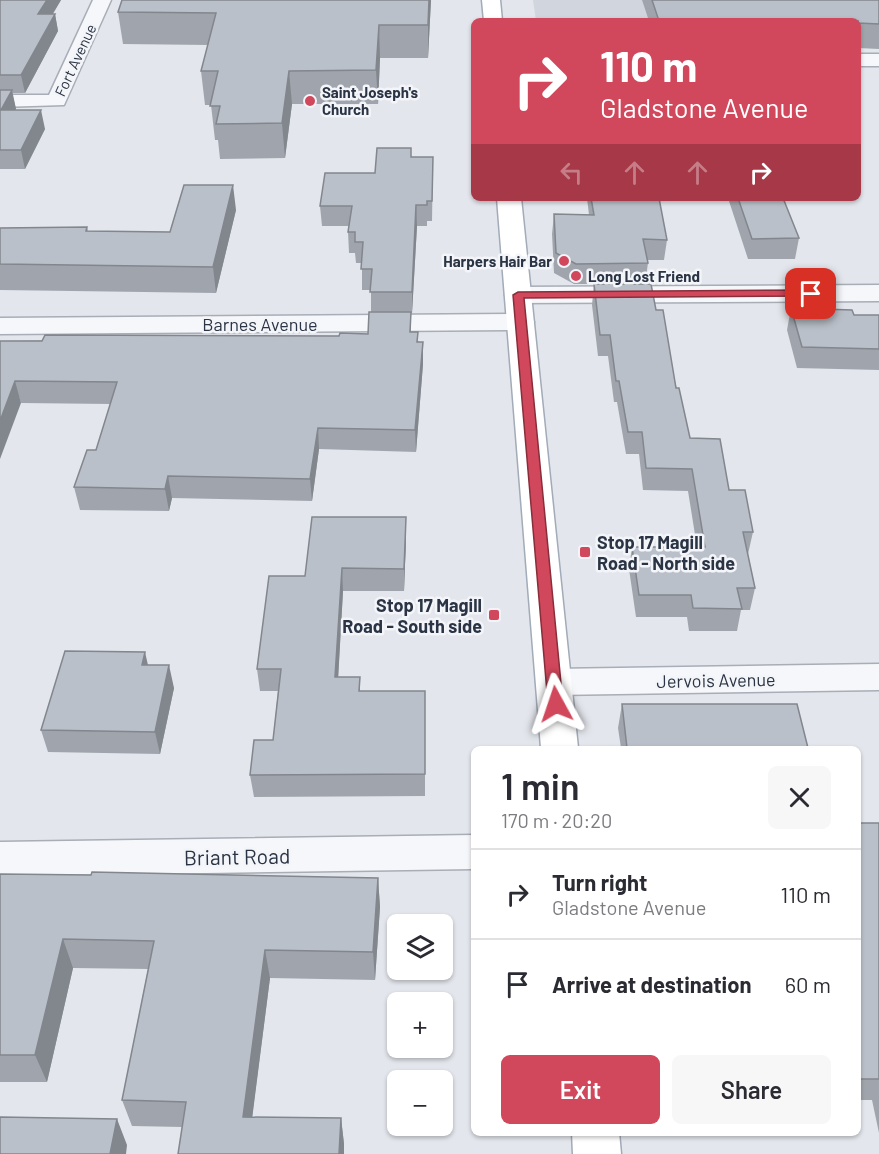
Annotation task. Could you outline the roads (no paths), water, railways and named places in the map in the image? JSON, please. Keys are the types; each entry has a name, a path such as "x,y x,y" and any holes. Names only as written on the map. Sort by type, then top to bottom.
{"main road":[{"path":"491,0 493,18"},
{"path":"509,201 560,746"},
{"path":"595,1136 597,1154"}],"street":[{"name":"Fort Avenue","path":"0,101 57,101 102,0"},
{"path":"861,60 879,60"},
{"name":"Barnes Avenue","path":"0,326 879,293"},
{"name":"Jervois Avenue","path":"554,682 879,677"},
{"name":"Briant Road","path":"0,859 471,852"}],"place":[{"name":"Saint Joseph's Church","path":"310,101"},
{"name":"Harpers Hair Bar","path":"564,261"},
{"name":"Long Lost Friend","path":"576,276"},
{"name":"Stop 17 Magill Road - North side","path":"585,552"},
{"name":"Stop 17 Magill Road - South side","path":"494,615"}]}
